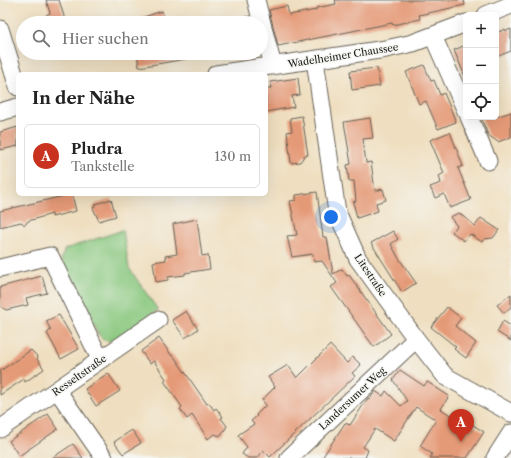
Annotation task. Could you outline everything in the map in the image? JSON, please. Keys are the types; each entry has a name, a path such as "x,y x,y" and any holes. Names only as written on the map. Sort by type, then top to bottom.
{"street":[{"path":"256,0 260,16"},
{"path":"494,12 511,5"},
{"name":"Wadelheimer Chaussee","path":"230,72 386,49 433,36 463,24"},
{"path":"0,28 16,80"},
{"path":"433,36 463,104"},
{"path":"268,50 272,66"},
{"name":"Litestraße","path":"315,60 337,212 358,259 416,339 446,376 511,413"},
{"path":"0,112 16,108"},
{"path":"470,120 488,161"},
{"path":"0,268 50,256 100,359"},
{"name":"Resseltstraße","path":"0,429 158,320"},
{"name":"Landersumer Weg","path":"289,458 416,339"},
{"path":"57,390 104,458"},
{"path":"495,458 511,433"}],"green space":[{"path":"123,230 129,268 158,310 116,340 108,341 104,340 99,335 61,259 65,249"}],"building":[{"path":"46,0 59,0 64,16 46,16 50,13"},
{"path":"335,0 464,0 465,5 419,15 420,19 393,25 392,23 278,46 269,10 287,6 289,15 316,10 316,8 336,4"},
{"path":"162,11 164,16 147,16"},
{"path":"505,29 506,31 511,29 511,51 499,56 499,48 499,32"},
{"path":"463,46 463,72 454,50"},
{"path":"138,60 180,60 139,67"},
{"path":"424,65 431,81 434,80 440,95 444,93 456,122 438,129 426,101 419,104 406,72"},
{"path":"377,68 380,86 352,90 350,71"},
{"path":"298,78 300,95 292,96 294,107 268,112 268,88 271,88 270,82"},
{"path":"511,112 511,137 498,142 488,135 482,120 499,120 499,116"},
{"path":"302,116 308,155 305,155 300,162 291,163 287,132 292,131 290,118"},
{"path":"370,118 373,138 363,139 366,163 371,162 375,191 383,189 386,200 376,203 378,211 357,218 353,202 356,201 354,181 349,181 347,165 351,164 344,122"},
{"path":"16,128 16,146 0,150 0,132"},
{"path":"450,132 463,166 458,168 471,200 450,208 444,194 435,198 430,187 441,183 439,176 444,173 430,140"},
{"path":"317,192 323,237 327,237 333,274 342,269 347,276 349,275 391,334 374,347 331,287 337,283 322,261 314,262 313,254 292,257 287,236 297,235 290,201 296,200 296,195"},
{"path":"64,196 72,196 76,211 52,217 52,214 28,221 25,225 21,222 0,227 0,211"},
{"path":"111,199 116,216 99,221 93,208 96,204"},
{"path":"459,213 475,226 481,218 499,230 493,238 484,239 482,242 470,234 464,241 452,232 457,226 450,217"},
{"path":"197,219 202,256 208,255 210,269 185,273 185,275 168,277 168,280 156,282 153,262 166,260 165,256 177,254 173,224"},
{"path":"393,231 398,239 391,244 416,283 402,292 371,243"},
{"path":"42,276 47,293 26,298 28,305 6,310 0,306 0,287"},
{"path":"511,294 511,307 504,313 497,305"},
{"path":"447,307 461,318 455,326 476,343 466,358 454,349 456,347 431,327"},
{"path":"186,311 198,329 185,338 172,320"},
{"path":"59,315 79,349 61,359 47,333 51,330 46,321"},
{"path":"503,321 511,326 511,341 497,332"},
{"path":"159,338 172,356 173,355 207,404 209,403 214,410 216,408 223,417 221,418 227,426 221,436 214,434 208,439 192,415 187,419 180,409 182,407 164,381 166,379 154,361 150,364 141,351"},
{"path":"330,345 347,363 353,357 361,365 352,373 355,376 270,457 263,450 258,458 248,458 242,454 247,447 238,435 254,424 251,421 266,405 262,400 275,387 268,377 288,365 297,378"},
{"path":"31,350 38,357 37,359 44,369 25,382 24,379 0,395 0,371"},
{"path":"400,370 424,386 427,382 449,396 441,409 468,426 470,423 484,432 467,458 430,458 432,454 420,446 436,420 416,407 394,441 375,429 363,447 368,450 365,458 322,458 345,423 350,425 368,398 370,399 375,391 383,396 386,391 401,406 407,401 393,380"},
{"path":"108,373 120,391 96,406 85,389"},
{"path":"48,414 58,429 19,456 9,441"},
{"path":"132,430 141,443 123,454 114,442"},
{"path":"73,444 83,458 52,458"}],"place":[{"name":"Pludra","path":"461,442"}]}
